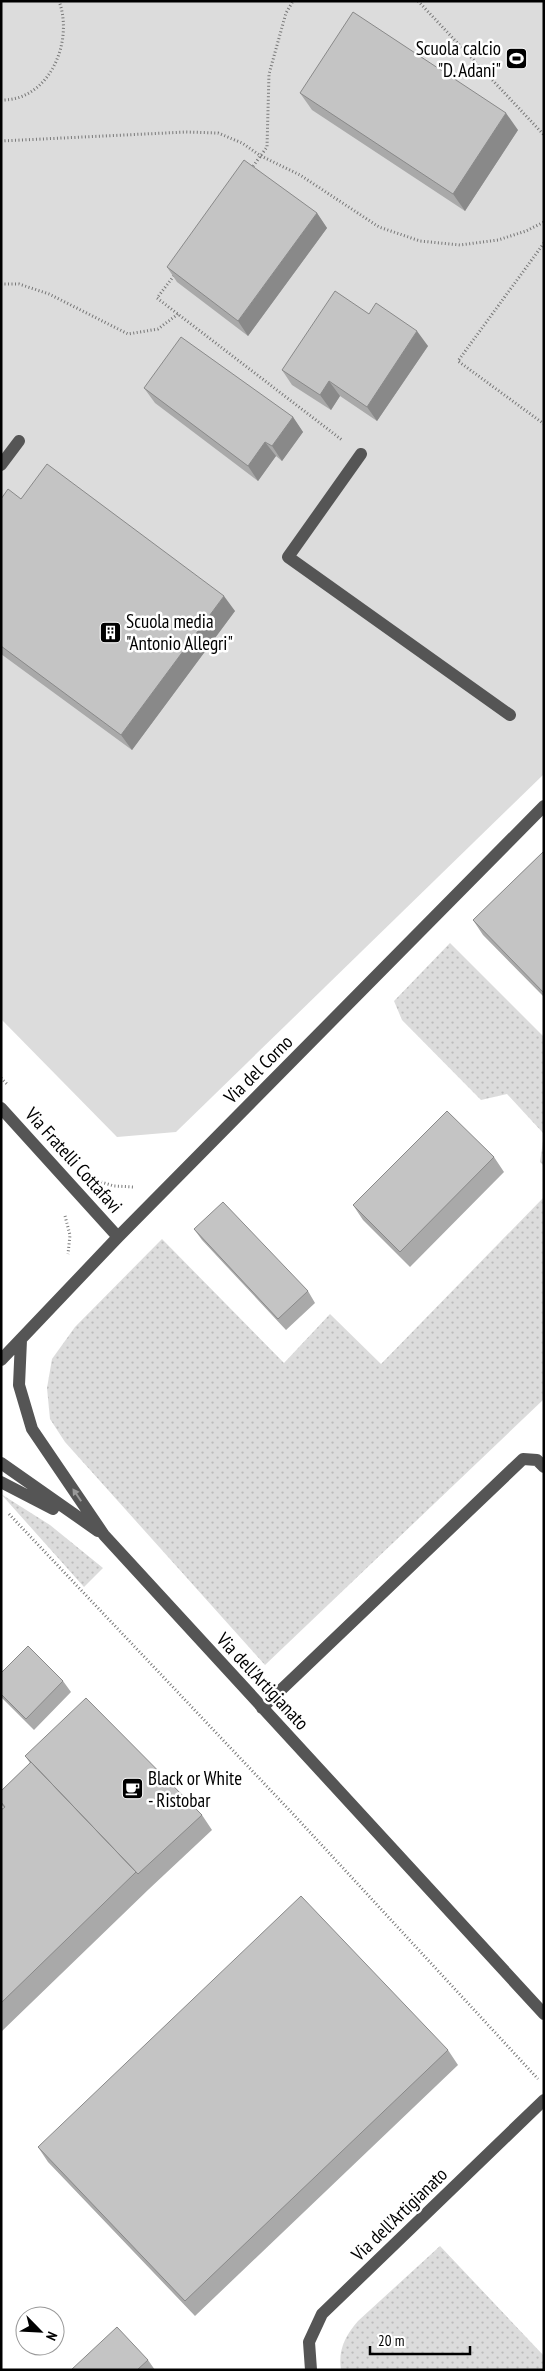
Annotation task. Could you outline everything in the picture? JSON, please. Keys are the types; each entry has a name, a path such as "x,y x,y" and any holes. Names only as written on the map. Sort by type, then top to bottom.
{"street":[{"path":"1,465 19,440"},
{"path":"361,454 288,557 510,715"},
{"name":"Via del Corno","path":"1,1360 118,1237 544,806"},
{"name":"Via Fratelli Cottafavi","path":"1,1108 118,1237"},
{"name":"Via dell'Artigianato","path":"21,1340 19,1386 32,1429 104,1535 544,2014"},
{"path":"262,1708 523,1459 537,1460 544,1466"},
{"path":"1,1463 104,1535"},
{"path":"1,1482 104,1535"},
{"name":"Via dell'Artigianato","path":"311,2370 309,2342 322,2314 544,2100"}],"path":[{"path":"1,100 24,95 44,81 56,64 62,47 63,30 59,1"},
{"path":"250,171 267,148 269,74 286,13 293,1"},
{"path":"418,1 544,135"},
{"path":"1,141 186,132 218,133 242,143 261,156 300,175 379,227 420,241 460,245 498,240 526,231 544,222"},
{"path":"544,243 458,361 544,424"},
{"path":"180,266 157,298 361,454"},
{"path":"1,284 19,284 49,294 128,334 158,329 178,314"},
{"path":"1,1078 8,1085"},
{"path":"99,1181 114,1186 133,1188 170,1185"},
{"path":"63,1212 70,1235 66,1261"},
{"path":"8,1514 294,1815 544,2085"}],"shaded area":[{"path":"1,1 544,1 544,774 176,1132 117,1137 1,1019"},
{"path":"450,943 544,1037 544,1134 507,1094 481,1100 402,1020 394,1001"},
{"path":"544,1134 544,1166 540,1162"},
{"path":"544,1197 544,1399 265,1665 65,1442 50,1419 47,1388 52,1359 75,1327 162,1239 284,1363 330,1314 381,1364"},
{"path":"1,1494 50,1525 103,1568 84,1587"},
{"path":"440,2246 544,2356 544,2370 341,2370 342,2350 346,2338 353,2327"}],"building":[{"path":"353,12 506,113 453,194 300,93"},
{"path":"244,160 317,213 238,321 167,267"},
{"path":"335,291 369,314 376,303 417,331 367,407 329,381 320,395 282,370"},
{"path":"181,337 293,417 272,446 265,442 248,466 144,388"},
{"name":"Scuola media \"Antonio Allegri\"","path":"47,464 224,596 121,735 1,646 1,499 8,489 21,499"},
{"path":"544,851 544,993 473,920"},
{"path":"447,1111 494,1157 400,1252 353,1205"},
{"path":"223,1202 308,1291 278,1319 194,1229"},
{"path":"28,1646 63,1681 26,1719 1,1694 1,1673"},
{"path":"86,1698 202,1815 138,1874 25,1756"},
{"path":"31,1762 136,1872 1,2003 1,1810 5,1807 1,1802 1,1791"},
{"path":"301,1896 448,2050 185,2301 38,2147"},
{"path":"117,2327 148,2360 137,2370 71,2370"}],"place":[{"name":"Scuola calcio \"D. Adani\"","path":"517,59"},
{"name":"Scuola media \"Antonio Allegri\"","path":"110,632"},
{"name":"Black or White - Ristobar","path":"132,1789"}]}
